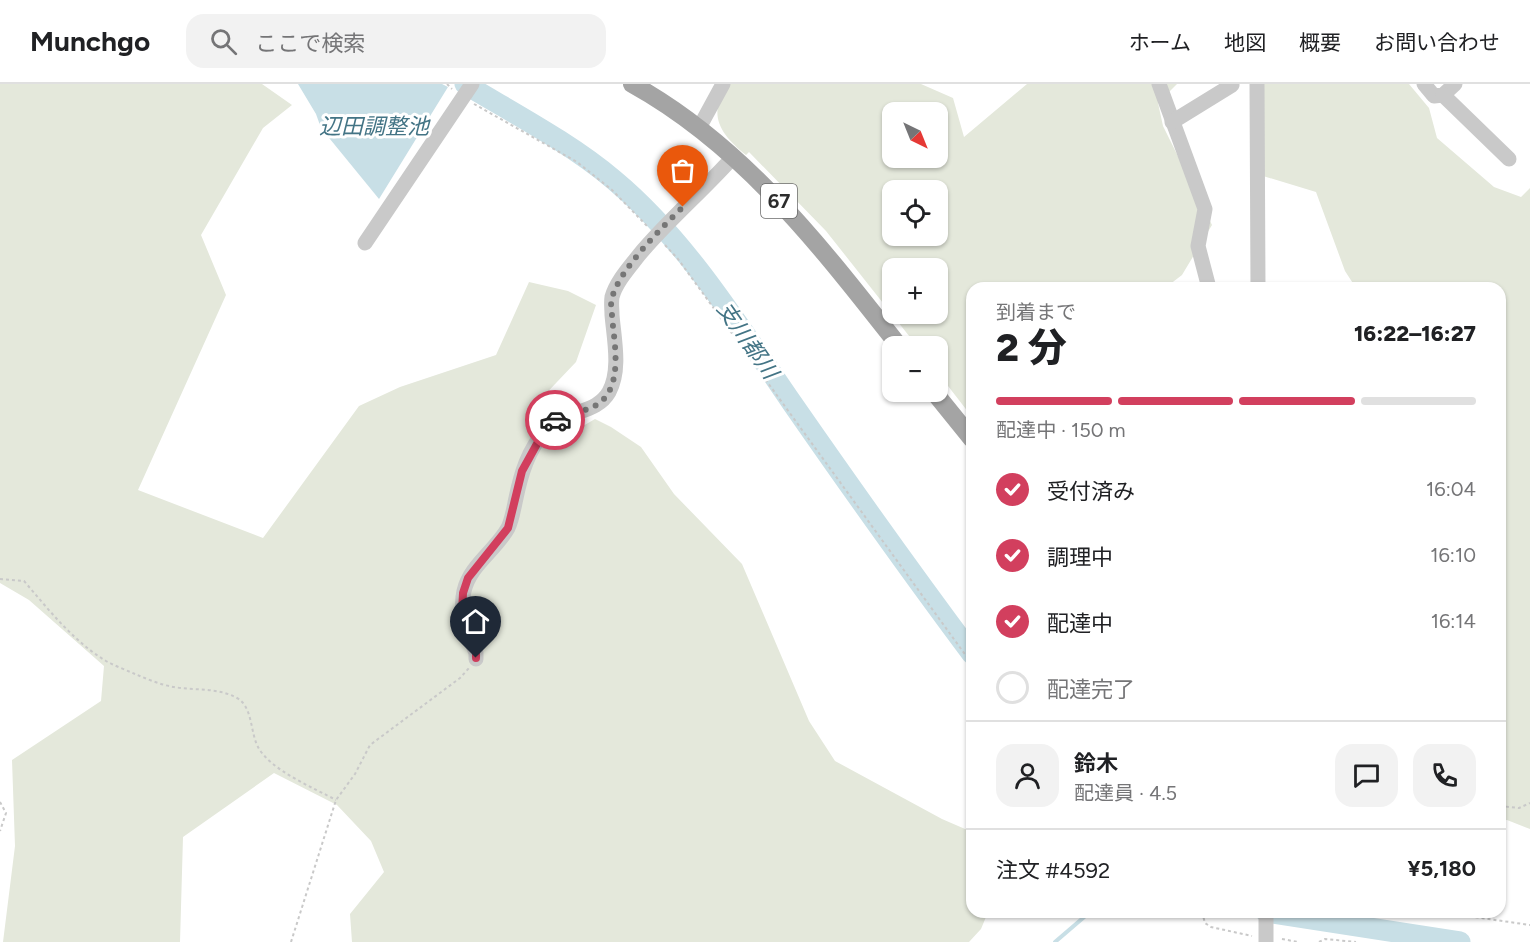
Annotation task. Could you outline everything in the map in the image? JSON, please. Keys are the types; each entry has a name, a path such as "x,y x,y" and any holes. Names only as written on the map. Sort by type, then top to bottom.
{"main road":[{"name":"67","path":"632,84 658,98 734,156 793,216 891,336"},
{"path":"942,402 966,432"}],"street":[{"path":"365,243 472,84"},
{"path":"699,128 723,84"},
{"path":"1159,84 1205,209 1198,246 1207,282"},
{"path":"1257,84 1258,282"},
{"path":"1424,84 1434,96 1443,95 1455,84"},
{"path":"1172,122 1232,85"},
{"path":"1443,95 1509,159"},
{"path":"476,658 462,613 463,593 468,578 508,528 522,471 543,433 556,420 600,403 608,393 615,365 611,301 615,288 661,230 713,180 734,156"},
{"path":"1262,938 1265,918"}],"path":[{"path":"463,98 577,162 661,230 678,259 966,656"},
{"path":"0,579 24,581 73,636 107,662 174,687 222,691 239,699 249,712 253,734 266,759 336,801"},
{"path":"291,942 336,801 355,774 370,745 460,678 473,665 476,658"},
{"path":"0,802 6,813 0,831"},
{"path":"1506,807 1519,808 1530,803"},
{"path":"1204,918 1205,923 1211,927 1262,938"},
{"path":"1482,918 1530,925"},
{"path":"1282,939 1298,942"},
{"path":"1319,942 1325,939 1356,942"}],"shaded area":[{"path":"0,84 262,84 292,105 263,128 201,235 226,295 138,490 263,538 359,406 400,387 496,355 529,282 568,291 596,305 576,362 537,403 564,437 595,419 641,447 674,494 742,564 809,721 835,761 942,819 966,829 966,918 986,918 981,929 969,942 352,942 350,914 384,872 371,841 337,805 274,773 183,837 180,942 3,942 15,846 12,760 101,701 104,666 29,600 0,583"},
{"path":"729,84 921,84 953,98 964,137 1027,84 1177,84 1158,103 1163,126 1212,225 1182,275 1173,282 966,282 966,409 948,386 948,336 909,336 900,324 948,324 948,258 882,258 882,302 826,231 749,152 746,155 729,139 719,123 717,114 722,95"},
{"path":"1264,84 1409,84 1429,108 1437,138 1494,187 1521,197 1530,188 1530,829 1506,820 1506,282 1352,282 1345,271 1316,192 1263,176"}],"water":[{"name":"辺田調整池","path":"298,84 442,84 448,87 379,199 321,128 316,114"}],"waterway":[{"name":"支川都川","path":"465,84 542,129 598,167 665,229 731,314 859,498 966,646"},
{"path":"1055,942 1083,918"},
{"name":"支川都川","path":"1305,918 1460,942"}],"way so far":[{"path":"555,420 600,403 608,393 615,365 611,301 615,288 656,235 683,207"}],"route":[{"path":"476,658 462,613 463,593 468,578 508,528 522,471 543,433 555,420"}]}
